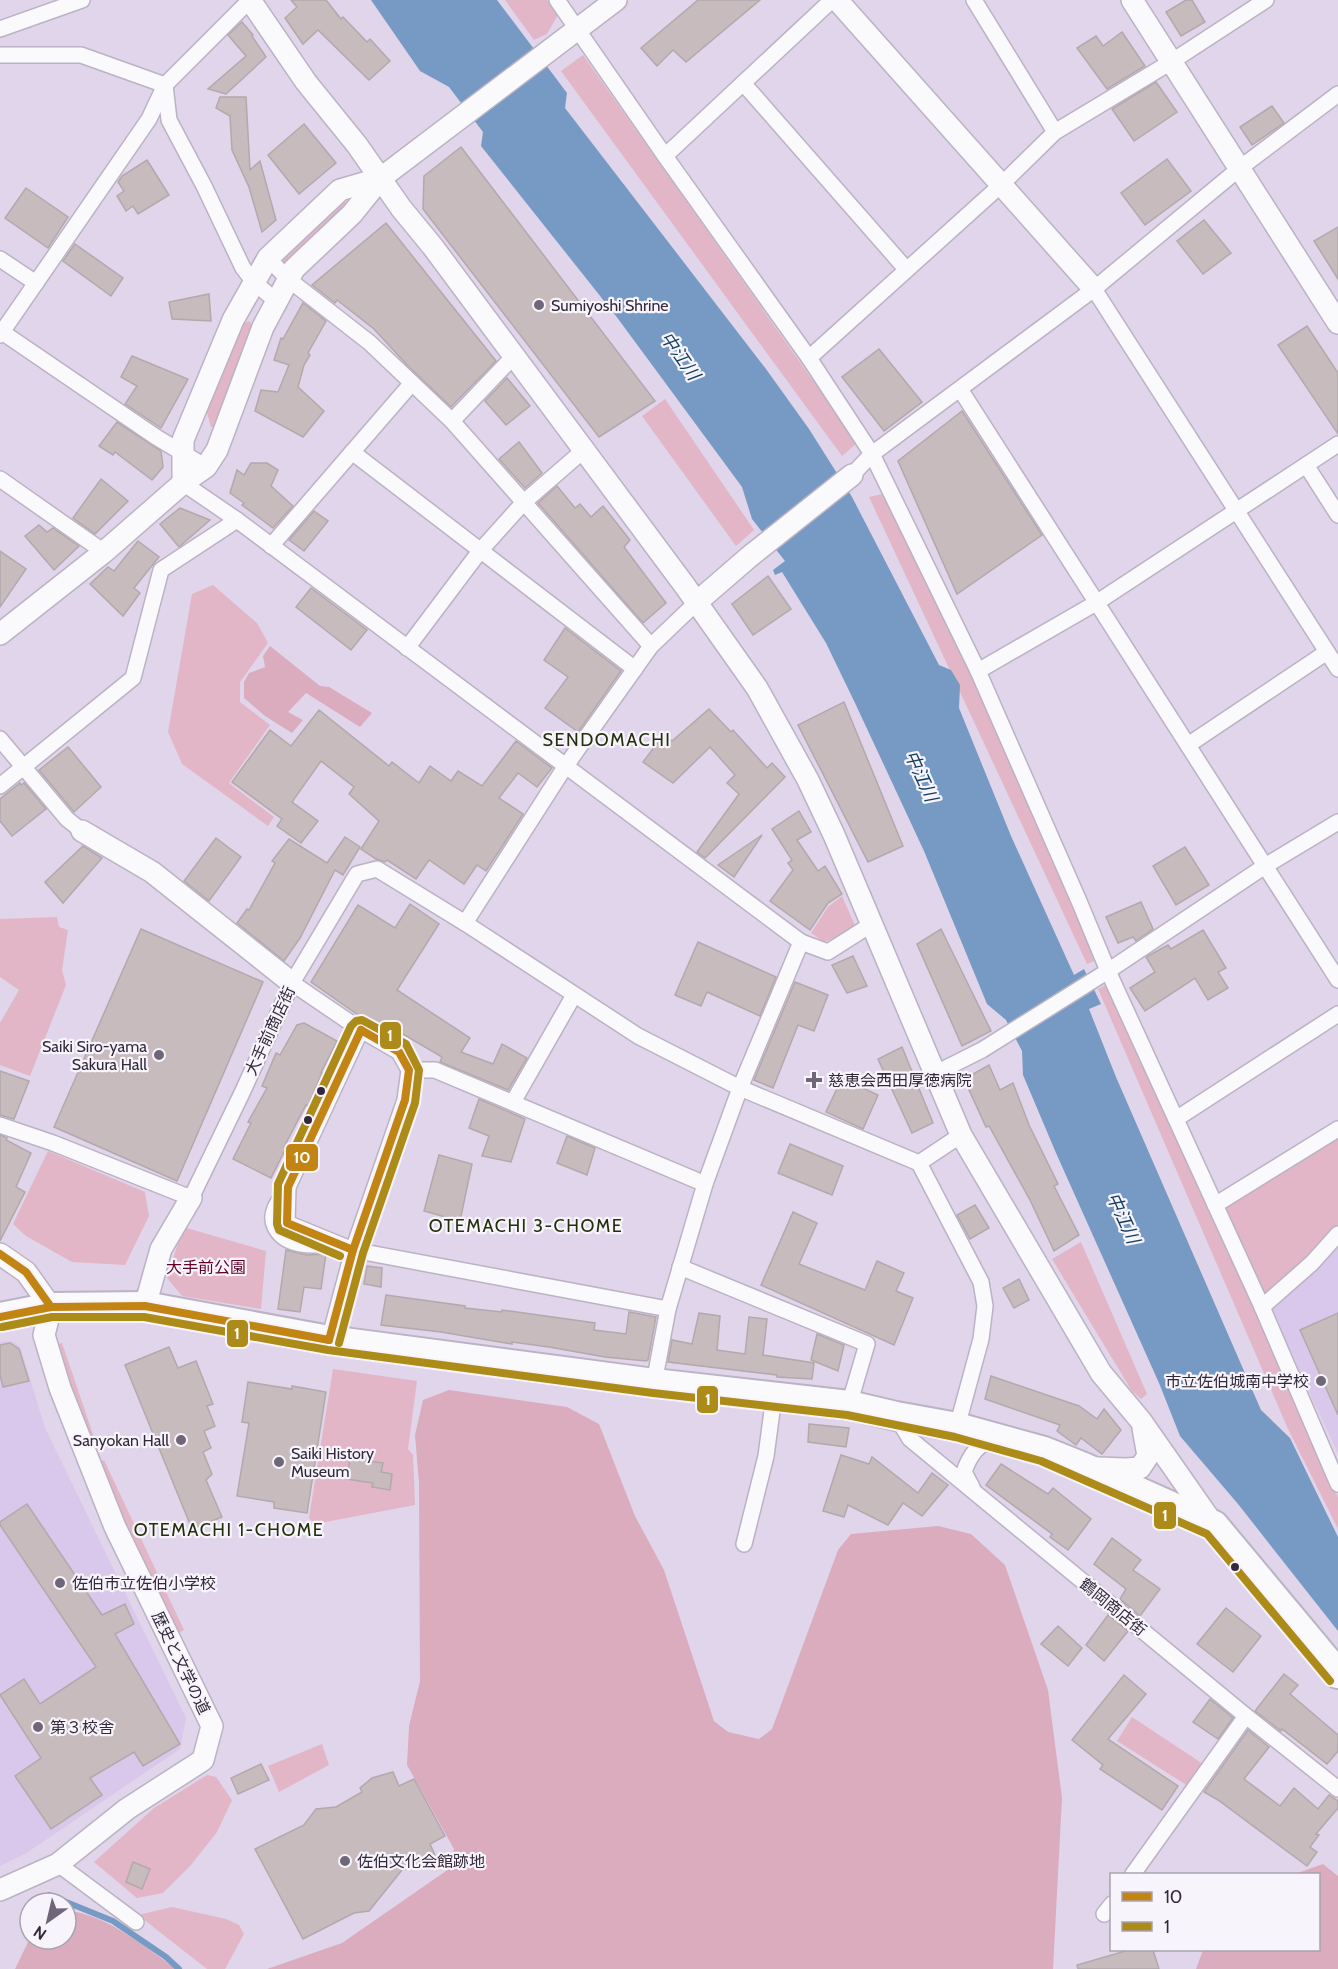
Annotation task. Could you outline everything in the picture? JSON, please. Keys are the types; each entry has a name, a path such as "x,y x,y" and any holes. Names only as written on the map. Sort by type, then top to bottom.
{"highway":[{"path":"0,1317 51,1307 145,1306 329,1340 654,1383 849,1405 896,1416 957,1426 1007,1440 1084,1467 1214,1525 1338,1674"}],"street":[{"path":"19,55 12,51 6,43 6,27 82,0"},
{"path":"206,467 156,437 1,333 6,313 36,283 149,119 165,85 250,0 306,82 585,450 757,688 803,771 834,835 961,1135 1101,1373 1141,1421 1214,1525"},
{"path":"557,0 664,156 809,358 872,454 978,671 1079,901 1102,974 1176,1119 1262,1307 1338,1484"},
{"path":"2,629 104,552 183,483 206,467 217,450 263,327 294,269 352,214 381,178 616,0"},
{"path":"664,156 832,0"},
{"path":"837,0 1094,289 1338,669"},
{"path":"974,0 1055,132"},
{"path":"1132,0 1338,323"},
{"path":"809,358 1002,184 1055,132 1171,62 1266,0"},
{"path":"0,55 81,55 165,85"},
{"path":"743,83 906,269"},
{"path":"165,85 169,120 243,268 254,282 276,302"},
{"path":"465,923 565,767 651,646 697,602 749,557 852,475 872,454 1094,289 1240,168 1338,94"},
{"path":"183,483 183,440 233,320 268,258 340,190 381,178"},
{"path":"268,258 288,279 370,343 452,421 651,646"},
{"path":"0,259 36,283"},
{"path":"452,421 514,356"},
{"path":"271,546 412,383"},
{"path":"960,389 1338,980"},
{"path":"978,671 1096,603 1338,444"},
{"path":"407,648 480,551 524,502 585,450"},
{"path":"352,452 635,669"},
{"path":"1306,465 1338,515"},
{"path":"0,479 104,552"},
{"path":"183,483 237,520 801,942 828,952 872,924"},
{"path":"0,786 134,678 161,570 237,520"},
{"path":"1188,745 1327,652"},
{"path":"0,739 67,819 82,831 152,872 292,982 361,1030 399,1052 409,1070 405,1100 353,1250 329,1340"},
{"path":"934,1074 982,1050 1338,822"},
{"name":"大手前商店街","path":"145,1306 161,1249 191,1198 292,982 357,874 377,869 465,923 638,1036 740,1088 919,1163"},
{"path":"654,1383 668,1309 705,1184 740,1088 801,942"},
{"path":"513,1102 574,995"},
{"path":"1176,1119 1338,1014"},
{"path":"361,1030 288,1187 287,1223 353,1250 668,1309"},
{"path":"409,1070 435,1070 705,1184"},
{"path":"0,1125 53,1143 191,1198"},
{"path":"1215,1205 1338,1129"},
{"path":"957,1426 981,1339 985,1306 981,1282 919,1163 961,1135"},
{"path":"1262,1307 1312,1263 1338,1234"},
{"path":"0,1254 26,1272 51,1307"},
{"path":"680,1267 867,1344 849,1405"},
{"name":"歴史と文学の道","path":"0,1890 57,1864 127,1809 203,1760 212,1726 115,1527 60,1388 45,1335 51,1307"},
{"path":"744,1544 766,1456 774,1396"},
{"name":"鶴岡商店街","path":"896,1416 910,1439 1338,1789"},
{"path":"1084,1467 1140,1468 1148,1456 1141,1421"},
{"path":"974,1493 964,1472 968,1461 975,1450 988,1441 1007,1440"},
{"path":"1133,1873 1246,1716"},
{"path":"57,1864 136,1922"}],"shaded area":[{"path":"270,646 320,686 329,687 372,713 360,727 306,693 288,712 303,720 292,733 265,716 244,698 244,682 249,673 265,667 263,656"},
{"name":"市立佐伯城南中学校","path":"1338,1245 1338,1453 1269,1308"},
{"name":"佐伯市立佐伯小学校","path":"11,1341 20,1346 45,1428 186,1718 180,1749 25,1854 0,1866 0,1342"},
{"path":"449,1390 567,1407 599,1424 635,1516 664,1570 714,1721 728,1732 759,1739 772,1729 838,1550 851,1534 938,1526 971,1534 1005,1565 1048,1690 1062,1798 1053,1969 267,1969 342,1943 446,1871 454,1849 407,1765 409,1726 420,1681 419,1483 415,1435 423,1400"},
{"path":"1323,1864 1338,1876 1338,1969 1196,1969 1203,1951 1320,1951 1320,1873 1298,1873"},
{"path":"78,1912 96,1918 123,1932 180,1969 15,1969 24,1951 78,1951"}],"green space":[{"path":"505,0 547,0 558,15 547,34 534,40"},
{"path":"583,55 857,443 842,456 561,71"},
{"path":"339,196 352,209 292,265 284,262 280,255"},
{"path":"250,321 255,333 218,427 211,427 206,409 237,326"},
{"path":"665,399 754,530 736,546 642,416"},
{"path":"882,494 896,513 973,671 1099,959 1087,964 869,497"},
{"path":"213,585 257,623 268,643 240,682 240,702 270,725 229,783 274,817 268,826 182,764 168,732 192,594"},
{"path":"842,896 857,930 824,942 811,933 828,907"},
{"path":"57,917 59,927 68,930 62,970 66,985 30,1076 0,1065 0,1023 19,990 0,977 0,919"},
{"path":"1112,982 1338,1497 1338,1529 1288,1429 1098,989"},
{"path":"1338,1134 1338,1227 1313,1255 1263,1299 1222,1205"},
{"path":"48,1151 145,1192 149,1216 125,1265 72,1262 26,1236 13,1224"},
{"name":"大手前公園","path":"183,1227 266,1251 261,1309 182,1296 167,1278"},
{"path":"1081,1242 1147,1394 1141,1399 1132,1391 1052,1259"},
{"path":"62,1343 95,1440 87,1443 54,1345"},
{"path":"333,1369 417,1381 408,1449 413,1455 415,1505 315,1524 309,1518"},
{"path":"104,1460 184,1630 176,1634 96,1464"},
{"path":"1132,1717 1203,1764 1188,1786 1117,1741"},
{"path":"322,1744 329,1765 279,1792 268,1766"},
{"path":"207,1775 216,1777 232,1800 217,1832 191,1865 163,1893 137,1898 94,1862 154,1808"},
{"path":"172,1907 226,1919 239,1925 244,1934 225,1969 207,1969 138,1915"}],"water":[{"name":"中江川","path":"371,0 497,0 567,93 565,108 766,369 809,429 852,497 939,665 951,670 960,685 959,708 1011,836 1074,975 1084,969 1101,1004 1089,1009 1116,1077 1261,1410 1290,1438 1338,1537 1338,1631 1238,1504 1180,1436 1159,1383 1023,1075 1022,1051 1006,1020 987,1004 924,851 855,703 826,643 782,572 775,575 773,570 785,561 752,519 742,487 616,316 481,146 483,132 449,87 420,71"}],"building":[{"path":"291,0 326,0 341,19 343,17 367,42 370,39 390,61 369,80 318,30 303,44 285,18 297,7"},
{"path":"698,0 760,0 686,62 673,50 657,66 641,48"},
{"path":"1186,0 1192,0 1205,22 1181,36 1166,12"},
{"path":"242,22 266,57 226,94 208,89 246,56 228,35"},
{"path":"1122,32 1145,66 1107,89 1077,48 1096,36 1103,46"},
{"path":"1156,82 1177,112 1134,141 1112,109"},
{"path":"220,97 246,97 250,170 260,161 276,220 262,232 249,187 232,150 230,116 216,108"},
{"path":"1272,106 1284,123 1252,145 1240,127"},
{"path":"304,124 336,163 299,194 268,155"},
{"name":"Sumiyoshi Shrine","path":"461,147 655,401 599,437 423,209 424,176"},
{"path":"1167,159 1191,191 1145,225 1121,193"},
{"path":"147,160 169,195 138,214 133,206 126,211 117,196 124,191 118,182 122,176"},
{"path":"26,188 68,217 48,248 5,218"},
{"path":"1204,220 1231,253 1203,274 1177,241"},
{"path":"386,223 496,361 451,407 407,365 374,329 337,300 335,303 312,285"},
{"path":"1338,227 1338,279 1314,241"},
{"path":"75,244 123,278 111,296 63,261"},
{"path":"209,294 211,321 172,319 169,302"},
{"path":"303,303 326,321 308,353 310,355 304,365 298,387 324,411 303,437 255,411 261,390 278,392 289,365 274,360 281,338 283,339"},
{"path":"1307,326 1338,373 1338,434 1278,345"},
{"path":"879,349 922,402 884,431 842,377"},
{"path":"132,356 188,379 161,428 125,404 137,386 121,377"},
{"path":"507,378 530,406 506,425 485,401"},
{"path":"962,411 1042,535 957,594 898,461"},
{"path":"117,422 161,451 163,467 152,480 115,452 113,455 99,446"},
{"path":"519,442 542,473 525,488 499,459"},
{"path":"251,463 267,463 278,470 271,486 293,506 273,528 230,493 237,470 244,475"},
{"path":"101,479 128,501 95,534 73,518"},
{"path":"557,486 575,508 580,504 591,517 603,506 630,540 624,547 666,603 643,623 538,503"},
{"path":"180,508 210,520 179,547 160,524"},
{"path":"314,511 328,521 304,551 289,540"},
{"path":"39,525 47,532 53,528 79,546 54,570 25,536"},
{"path":"138,541 159,557 134,588 140,593 123,616 90,584 108,567 114,571"},
{"path":"0,551 26,569 0,607"},
{"path":"768,576 791,609 753,635 732,604"},
{"path":"311,588 367,630 351,650 296,607"},
{"path":"565,628 621,671 578,732 545,708 568,677 544,660"},
{"path":"844,702 903,846 868,862 798,725"},
{"path":"709,709 731,732 733,730 767,768 772,763 785,777 705,858 697,852 739,794 727,783 735,775 710,747 673,783 643,762 664,734 672,741"},
{"path":"319,710 389,766 392,762 419,783 430,766 451,781 458,771 482,786 516,741 552,768 537,787 518,773 499,798 523,814 486,871 477,865 464,884 429,860 416,879 387,860 385,862 376,859 361,849 379,821 349,794 354,787 321,761 292,802 318,821 301,843 277,826 282,819 232,782 270,730 291,746"},
{"path":"68,747 101,787 74,812 39,770"},
{"path":"20,783 21,785 24,783 46,809 12,836 0,821 0,799"},
{"path":"799,811 811,832 797,840 818,871 825,866 842,894 828,903 810,930 770,901 793,870 788,863 792,860 772,829"},
{"path":"762,835 734,877 718,865"},
{"path":"345,837 360,847 343,875 335,870 300,938 284,961 237,923 247,909 249,910 275,863 272,861 289,839 327,863"},
{"path":"216,838 241,857 209,901 184,881"},
{"path":"83,846 102,858 63,903 45,882"},
{"path":"1185,847 1209,885 1176,905 1153,866"},
{"path":"1141,902 1153,929 1136,941 1133,937 1118,943 1106,917"},
{"path":"410,904 439,924 397,990 470,1038 461,1052 493,1064 502,1044 527,1058 508,1090 440,1062 442,1057 386,1024 381,1031 311,982 358,905 395,928"},
{"name":"Saiki Siro-yama Sakura Hall","path":"141,929 263,982 177,1181 54,1127"},
{"path":"941,929 991,1031 962,1046 917,944"},
{"path":"1203,930 1226,968 1218,972 1228,988 1208,1000 1195,978 1145,1011 1130,988 1155,972 1146,957 1168,945 1171,949"},
{"path":"698,942 776,977 760,1016 707,992 701,1006 675,995"},
{"path":"853,956 867,986 847,993 832,965"},
{"path":"795,982 828,995 814,1031 798,1025 773,1088 754,1080"},
{"path":"304,1023 337,1041 308,1106 306,1105 284,1147 286,1148 271,1178 233,1159 251,1123 248,1122 267,1088 262,1086 276,1053 280,1055 297,1025"},
{"path":"902,1047 933,1123 912,1133 878,1059"},
{"path":"989,1065 1000,1090 1013,1083 1029,1125 1058,1184 1054,1186 1079,1235 1054,1251 1030,1200 989,1126 986,1127 964,1079"},
{"path":"0,1071 29,1081 14,1119 0,1115"},
{"path":"842,1078 878,1095 863,1129 826,1112"},
{"path":"479,1099 525,1119 511,1162 482,1156 489,1136 469,1128"},
{"path":"0,1135 31,1153 16,1187 25,1192 0,1241"},
{"path":"567,1136 595,1148 587,1175 557,1163"},
{"path":"790,1144 843,1166 832,1195 778,1173"},
{"path":"439,1155 472,1164 460,1221 424,1211"},
{"path":"975,1205 989,1228 970,1239 957,1215"},
{"path":"793,1212 817,1223 799,1264 865,1290 877,1261 904,1273 896,1291 913,1298 894,1345 761,1285"},
{"path":"286,1250 307,1255 326,1254 321,1289 304,1287 300,1312 278,1309"},
{"path":"367,1266 382,1268 381,1287 364,1284"},
{"path":"1019,1279 1029,1300 1014,1308 1003,1288"},
{"path":"386,1295 465,1306 465,1308 502,1312 502,1310 595,1323 594,1330 626,1334 629,1312 656,1317 646,1361 381,1325"},
{"path":"699,1313 720,1316 717,1350 745,1354 749,1317 767,1319 763,1355 814,1363 812,1379 777,1377 777,1375 668,1362 672,1340 692,1344"},
{"path":"1338,1313 1338,1415 1300,1330"},
{"path":"817,1334 844,1345 838,1371 811,1360"},
{"path":"10,1343 19,1349 29,1381 3,1387 0,1375 0,1345"},
{"name":"Sanyokan Hall","path":"169,1347 178,1368 196,1361 213,1404 207,1406 215,1426 204,1431 211,1448 203,1452 212,1474 206,1480 222,1517 192,1529 125,1365"},
{"path":"991,1376 1079,1406 1097,1419 1104,1409 1121,1430 1102,1454 1081,1438 1076,1445 1057,1431 1060,1425 985,1399"},
{"name":"Saiki History Museum","path":"248,1382 326,1392 307,1513 274,1508 274,1502 237,1496 249,1423 242,1422"},
{"path":"809,1424 849,1428 846,1447 808,1442"},
{"path":"841,1455 869,1464 872,1457 918,1493 932,1473 948,1485 922,1516 903,1503 888,1525 848,1505 844,1517 823,1511"},
{"path":"350,1458 383,1463 381,1472 392,1474 390,1490 372,1487 373,1483 347,1479"},
{"path":"1001,1464 1048,1494 1053,1488 1091,1519 1068,1550 1050,1537 1052,1534 986,1485"},
{"path":"27,1504 102,1615 125,1604 134,1624 115,1634 180,1744 143,1766 134,1752 90,1778 102,1795 51,1829 15,1776 41,1758 0,1695 24,1679 40,1704 96,1667 0,1525 0,1522"},
{"path":"1112,1538 1141,1560 1133,1570 1160,1589 1140,1616 1120,1599 1126,1589 1094,1564"},
{"path":"1226,1608 1261,1636 1233,1672 1197,1644"},
{"path":"1108,1615 1128,1631 1104,1661 1086,1645"},
{"path":"1058,1626 1082,1648 1068,1666 1041,1644"},
{"path":"1284,1674 1298,1685 1290,1694 1338,1735 1338,1751 1327,1764 1255,1711"},
{"path":"1124,1675 1146,1694 1108,1739 1178,1786 1162,1810 1100,1769 1103,1765 1072,1740"},
{"path":"1210,1699 1233,1718 1218,1739 1193,1722"},
{"path":"1248,1730 1269,1747 1244,1779 1280,1806 1294,1788 1318,1809 1329,1795 1338,1801 1338,1808 1316,1834 1319,1835 1310,1847 1317,1852 1307,1866 1204,1792"},
{"path":"261,1764 269,1780 238,1794 231,1778"},
{"name":"佐伯文化会館跡地","path":"393,1772 399,1786 414,1779 445,1836 430,1844 435,1855 422,1866 402,1870 369,1911 354,1913 303,1939 255,1849 304,1825 316,1809 336,1807 362,1792 360,1788 372,1778"},
{"path":"133,1862 150,1869 142,1889 126,1882"},
{"path":"1126,1951 1153,1951 1159,1969 1078,1969 1077,1965"}],"waterway":[{"path":"78,1907 113,1921 166,1957 179,1969"}],"transit line":[{"name":"1","path":"339,1343 363,1253 415,1103 419,1070 406,1044 362,1020 356,1021 351,1026 278,1184 277,1224 279,1230 340,1256"},
{"name":"10","path":"353,1250 287,1223 288,1187 361,1030"},
{"name":"10","path":"329,1340 353,1250 405,1100 409,1070 399,1052 361,1030"},
{"name":"10","path":"0,1254 26,1272 51,1307"},
{"name":"10","path":"0,1317 51,1307 145,1306 329,1340"},
{"name":"1","path":"2,1327 52,1317 144,1317 328,1350 653,1393 847,1415 955,1437 1041,1461 1207,1534 1330,1681"}],"place":[{"name":"Sumiyoshi Shrine","path":"539,305"},
{"name":"Saiki Siro-yama Sakura Hall","path":"159,1055"},
{"name":"慈恵会西田厚徳病院","path":"814,1080"},
{"name":"市立佐伯城南中学校","path":"1321,1381"},
{"name":"Sanyokan Hall","path":"181,1440"},
{"name":"Saiki History Museum","path":"279,1462"},
{"name":"佐伯市立佐伯小学校","path":"60,1583"},
{"name":"第３校舎","path":"38,1727"},
{"name":"佐伯文化会館跡地","path":"345,1861"}],"district":[{"name":"SENDOMACHI","path":"607,740"},
{"name":"OTEMACHI 3-CHOME","path":"526,1226"},
{"name":"OTEMACHI 1-CHOME","path":"229,1530"}]}
